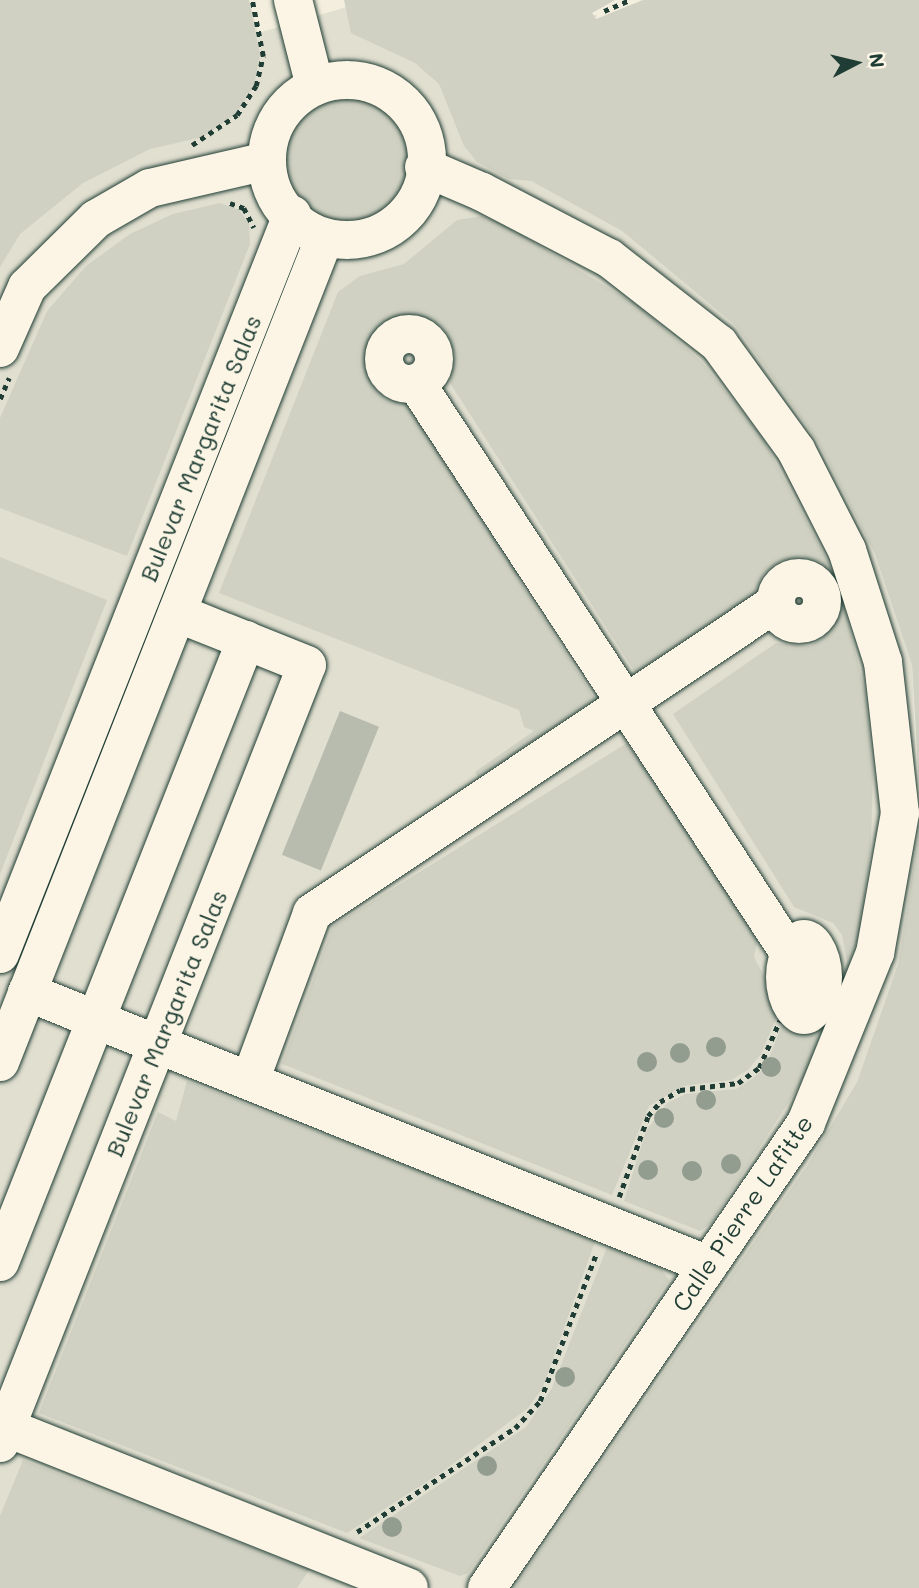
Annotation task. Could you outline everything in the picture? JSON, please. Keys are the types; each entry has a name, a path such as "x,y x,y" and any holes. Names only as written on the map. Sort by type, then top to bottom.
{"street":[{"path":"293,0 315,86"},
{"path":"337,80 358,81 391,92 413,113 423,133 424,186 410,213 376,237 324,239 307,232 274,197 267,161 268,139 282,111 315,86 337,80"},
{"path":"0,348 27,287 96,219 150,188 267,161"},
{"name":"Calle Pierre Lafitte","path":"424,167 609,258 719,344 796,450 846,550 883,662 900,813 875,953 806,1123 487,1588"},
{"name":"Bulevar Margarita Salas","path":"0,954 292,215"},
{"name":"Bulevar Margarita Salas","path":"0,1062 324,239"},
{"path":"422,379 791,944"},
{"path":"255,1083 312,913 780,612"},
{"name":"Bulevar Margarita Salas","path":"2,1432 307,665 177,613"},
{"path":"0,1262 246,640"},
{"path":"27,992 708,1265"},
{"path":"2,1432 409,1588"}],"path":[{"path":"190,179 192,141 206,139 237,115 256,86 263,56 252,0"},
{"path":"604,11 630,0"},
{"path":"331,1557 355,1534 514,1429 540,1401 648,1116 660,1102 680,1090 737,1083 759,1068 780,1020"}],"shaded area":[{"path":"0,0 249,0 258,33 371,0 597,15 531,181 622,231 735,325 818,442 875,554 912,665 919,831 898,964 857,1082 808,1164 514,1588 0,1588"},
{"path":"0,0 249,0 260,55 254,86 236,114 203,137 150,149 83,183 20,234 0,267"},
{"path":"344,0 615,0 592,13 596,19 643,0 919,0 919,786 912,665 875,554 818,442 735,325 622,231 531,181 509,179 477,162 464,146 439,84 415,63 351,33"},
{"path":"348,94 373,99 395,113 409,135 414,160 409,185 395,207 373,221 348,226 323,221 301,207 287,185 282,160 287,135 301,113 323,99"},
{"path":"220,203 239,210 249,223 250,244 127,556 0,508 0,418 47,311 86,266 130,234 173,214"},
{"path":"482,216 507,226 638,306 701,361 762,437 837,579 821,562 801,556 780,561 763,574 750,603 638,677 450,383 455,355 441,326 413,315 379,325 365,365 373,385 385,399 420,407 524,571 517,577 597,702 481,783 475,772 534,731 524,727 519,710 219,593 338,292 360,276 404,264 457,220"},
{"path":"0,557 107,600 0,874"},
{"path":"843,600 865,692 873,770 871,844 860,930 847,976 808,1072 711,1223 700,1231 624,1201 646,1131 667,1103 686,1094 736,1089 752,1079 765,1068 785,1017 777,1016 761,1054 748,1070 731,1080 683,1086 649,1106 612,1195 282,1064 333,926 627,743 760,927 754,957 771,990 801,1003 830,992 841,980 847,962 842,935 833,923 794,907 673,714 776,643 810,646 822,639 839,616"},
{"path":"919,831 919,1588 514,1588 808,1164 857,1082 898,964"},
{"path":"187,1081 596,1239 542,1389 528,1408 442,1472 347,1533 39,1413 158,1112 176,1121"},
{"path":"608,1245 658,1265 669,1280 468,1573 460,1576 359,1538 526,1427 552,1388"},
{"path":"23,1460 310,1569 297,1588 0,1588 0,1516"}],"building":[{"path":"340,711 379,727 321,870 282,855"}]}
